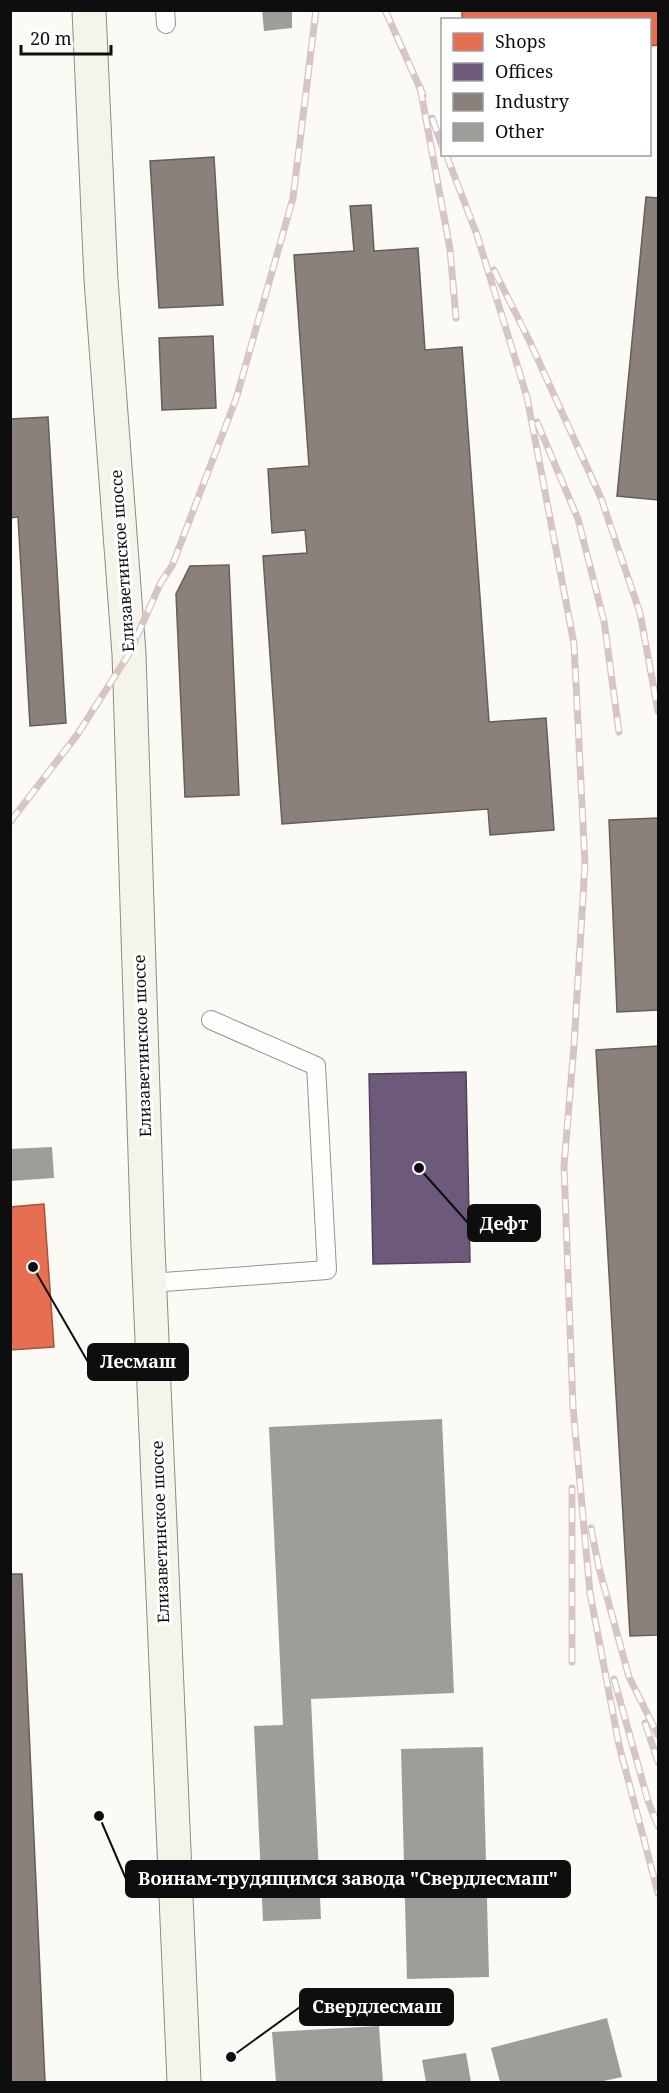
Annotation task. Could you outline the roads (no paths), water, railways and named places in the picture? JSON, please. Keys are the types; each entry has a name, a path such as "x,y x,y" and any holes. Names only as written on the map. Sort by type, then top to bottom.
{"main road":[{"name":"Елизаветинское шоссе","path":"89,10 101,280 129,654 150,1283 184,2082"}],"lane":[{"path":"150,1283 327,1270 316,1066 211,1020"}],"railway":[{"path":"10,822 77,735 129,654 161,582 172,566 236,399 293,198 316,10"},
{"path":"385,10 423,95"},
{"path":"420,87 450,249 456,318"},
{"path":"432,118 441,143"},
{"path":"447,156 477,235 527,397 574,644 585,864 564,1166 573,1407 590,1593 619,1745 658,1893"},
{"path":"494,270 529,340 601,498 640,613 658,711"},
{"path":"537,422 578,519 604,621 619,732"},
{"path":"572,1488 572,1662"},
{"path":"591,1528 599,1568 629,1677 658,1735"},
{"path":"614,1679 648,1801 658,1826"},
{"path":"645,1723 658,1762"}],"place":[{"name":"Дефт","path":"419,1168"},
{"name":"Лесмаш","path":"33,1267"},
{"name":"Воинам-трудящимся завода \"Свердлесмаш\"","path":"99,1816"},
{"name":"Свердлесмаш","path":"231,2057"}]}
